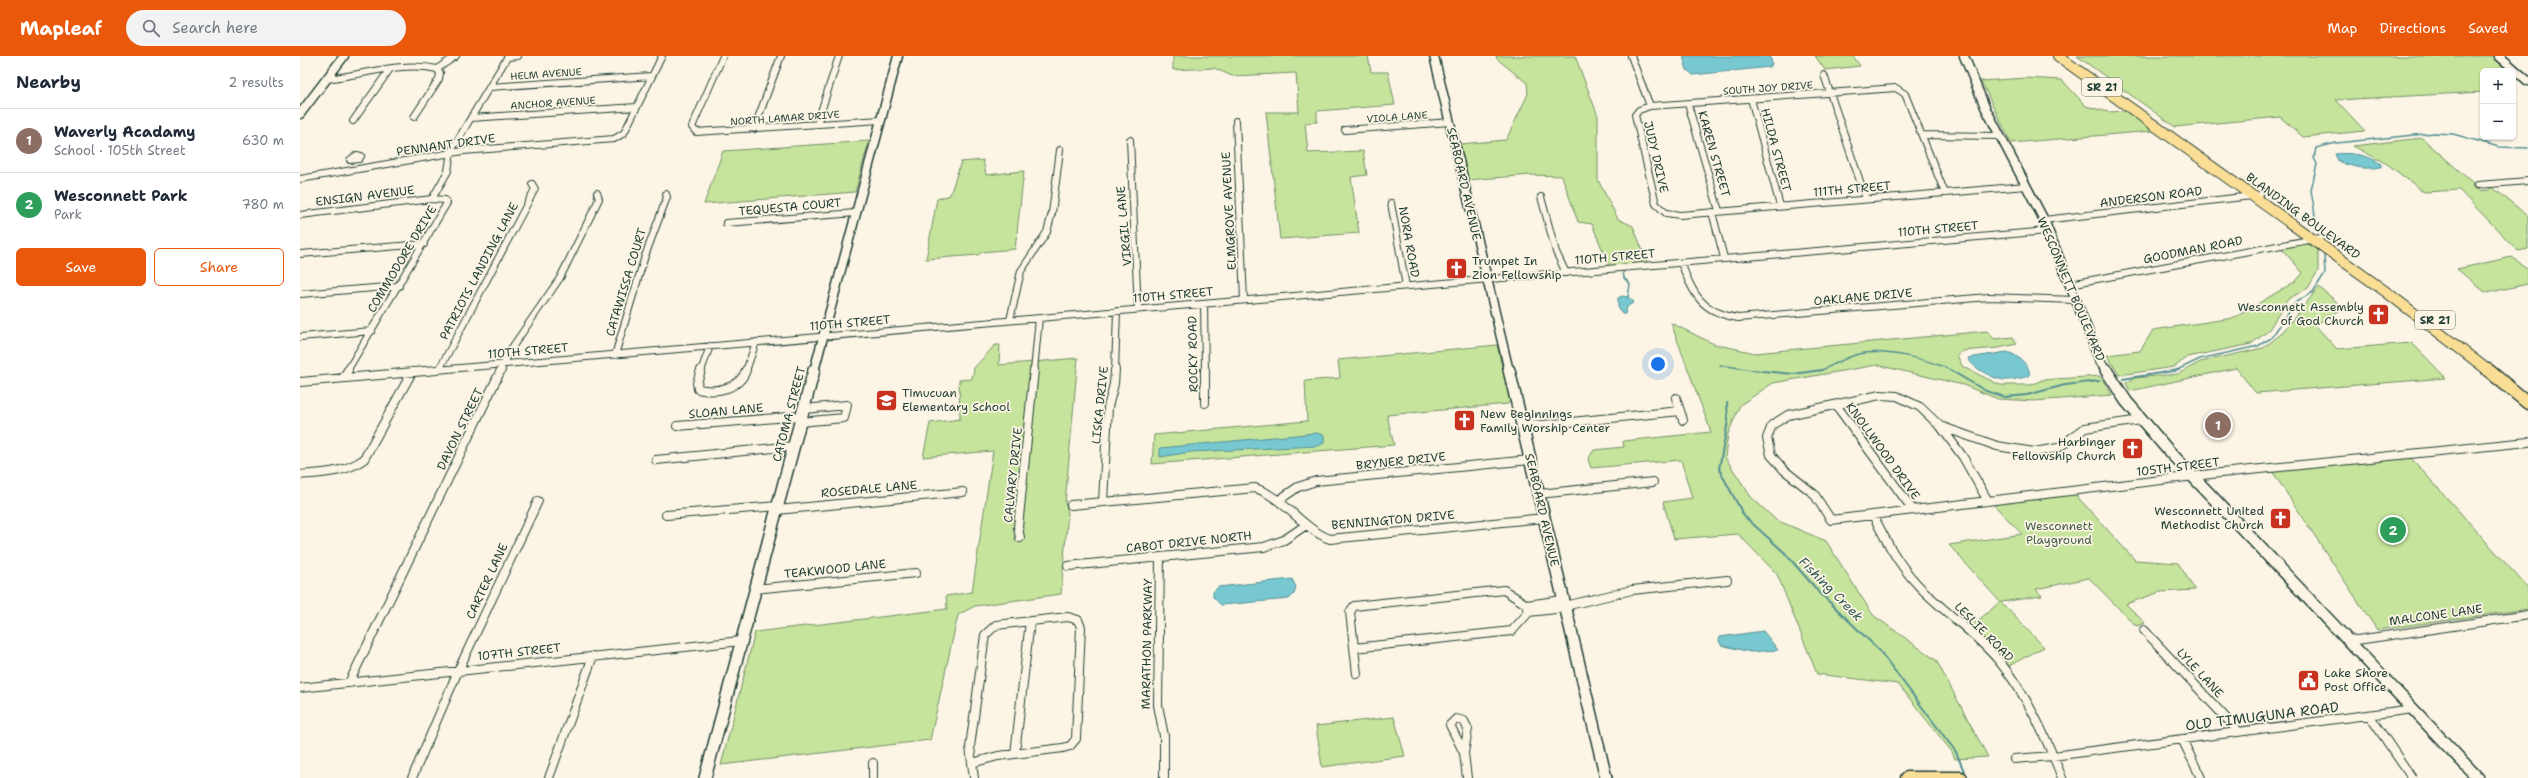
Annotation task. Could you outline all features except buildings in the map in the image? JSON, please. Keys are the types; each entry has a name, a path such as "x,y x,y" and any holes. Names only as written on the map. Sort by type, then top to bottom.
{"main road":[{"name":"BLANDING BOULEVARD","path":"2058,56 2392,292 2528,394"},
{"name":"BLANDING BOULEVARD","path":"2066,56 2150,116 2193,150"},
{"path":"2108,92 2150,116"},
{"name":"BLANDING BOULEVARD","path":"2472,353 2528,403"},
{"path":"1907,778 1961,778"}],"street":[{"path":"300,114 344,56"},
{"path":"327,79 351,77 390,69 419,66 437,69 456,56"},
{"path":"508,56 518,56"},
{"name":"COMMODORE DRIVE","path":"343,378 447,206 445,200 432,199 448,171 450,153 508,56"},
{"path":"637,107 662,56"},
{"name":"NORTH LAMAR DRIVE","path":"723,56 692,129 700,132 881,120"},
{"path":"754,129 781,56"},
{"path":"817,124 839,56"},
{"name":"CATOMA STREET","path":"705,778 898,56"},
{"name":"SEABOARD AVENUE","path":"1434,56 1606,778"},
{"path":"1631,56 1650,106"},
{"name":"WESCONNETT BOULEVARD","path":"1964,56 2000,136 2044,220 2100,361 2126,401 2141,420 2193,476 2478,778"},
{"path":"2499,56 2528,81"},
{"path":"353,121 390,69"},
{"path":"414,117 439,79 440,73 437,69"},
{"path":"1824,75 1866,199"},
{"name":"HELM AVENUE","path":"490,87 652,76"},
{"name":"SOUTH JOY DRIVE","path":"1637,112 1650,106 1892,88 1901,90 1905,94 1922,135"},
{"name":"HILDA STREET","path":"1751,99 1780,206"},
{"path":"300,102 310,102"},
{"name":"KAREN STREET","path":"1688,104 1719,211"},
{"name":"ANCHOR AVENUE","path":"471,118 637,107"},
{"name":"PENNANT DRIVE","path":"300,179 450,153 608,140 619,137 624,133 637,107"},
{"name":"JUDY DRIVE","path":"1637,112 1635,118 1656,204 1666,213 1680,215"},
{"name":"ELMGROVE AVENUE","path":"1236,121 1244,300"},
{"name":"VIOLA LANE","path":"1346,130 1450,122"},
{"path":"1946,193 1922,135 2000,136"},
{"name":"VIRGIL LANE","path":"1130,140 1131,175 1139,263 1138,309"},
{"path":"1010,320 1021,271 1046,232 1052,213 1060,150"},
{"path":"351,171 354,161"},
{"path":"2478,185 2528,181"},
{"name":"PATRIOTS LANDING LANE","path":"438,370 535,190 532,184"},
{"name":"111TH STREET","path":"1680,215 2026,186"},
{"name":"DAVON STREET","path":"349,683 503,364 514,343 566,267 599,199 597,193"},
{"name":"CATAWISSA COURT","path":"615,355 637,276 649,241 668,197 666,194"},
{"name":"ANDERSON ROAD","path":"2044,220 2256,195"},
{"path":"1541,197 1556,252 1566,273"},
{"name":"ENSIGN AVENUE","path":"300,215 432,199"},
{"name":"NORA ROAD","path":"1391,203 1406,286"},
{"name":"KAREN STREET","path":"1712,212 1724,258"},
{"name":"TEQUESTA COURT","path":"726,223 856,213"},
{"name":"110TH STREET","path":"300,382 2048,231"},
{"name":"GOODMAN ROAD","path":"2070,284 2316,238"},
{"path":"300,254 424,244"},
{"name":"OAKLANE DRIVE","path":"1681,262 1694,294 1702,304 1722,315 1738,318 1989,297 2076,300"},
{"path":"300,294 399,286"},
{"name":"ROCKY ROAD","path":"1204,304 1205,403"},
{"name":"LISKA DRIVE","path":"1103,502 1108,407 1114,384 1118,311"},
{"name":"CALVARY DRIVE","path":"1020,538 1018,527 1039,318"},
{"path":"300,337 372,331"},
{"path":"710,346 697,383 698,389 702,390 723,388 739,383 743,379 756,342"},
{"path":"300,475 340,471 356,465 368,455 412,372"},
{"path":"1836,405 1880,395 1897,396 1920,407 1940,426 1956,446 1988,501"},
{"path":"1676,398 1683,420"},
{"path":"847,405 844,418 802,415 847,405"},
{"name":"KNOLLWOOD DRIVE","path":"1836,405 1867,450 1895,482 1913,510"},
{"name":"105TH STREET","path":"1836,405 1779,420 1772,425 1767,438 1768,446 1776,463 1814,494 1830,520 2193,476 2528,442"},
{"path":"1522,427 1680,411"},
{"name":"SLOAN LANE","path":"677,426 802,415"},
{"path":"1940,426 1966,436 2010,449 2043,452 2058,448 2077,432 2085,428 2141,420"},
{"path":"1956,446 1966,436"},
{"path":"656,460 794,446"},
{"name":"BRYNER DRIVE","path":"1279,500 1298,487 1316,481 1530,460"},
{"path":"1539,494 1653,482"},
{"name":"BENNINGTON DRIVE","path":"1071,505 1245,488 1265,490 1279,500 1306,526 1321,537 1338,539 1544,518"},
{"name":"ROSEDALE LANE","path":"666,515 777,508 963,492"},
{"name":"CARTER LANE","path":"412,778 458,671 538,501"},
{"name":"LESLIE ROAD","path":"1873,515 1893,552 1917,584 1975,637 2008,673 2054,756 2062,778"},
{"name":"CABOT DRIVE NORTH","path":"1068,566 1264,547 1284,540 1306,526"},
{"name":"MARATHON PARKWAY","path":"1160,557 1158,705 1164,736 1164,778"},
{"name":"TEAKWOOD LANE","path":"756,589 916,573"},
{"path":"1357,674 1350,612 1354,606 1504,590 1528,608 1564,605 1632,590 1727,580"},
{"path":"1354,648 1512,631 1528,608"},
{"name":"MALCONE LANE","path":"2347,639 2357,640 2528,615"},
{"path":"972,763 1015,754 1063,748 1070,746 1076,739 1081,624 1075,618 1068,617 996,625 985,635 970,747 972,763 974,778"},
{"path":"1015,754 1030,621"},
{"name":"LYLE LANE","path":"2144,630 2239,732"},
{"name":"107TH STREET","path":"300,688 741,641"},
{"path":"549,778 593,656"},
{"name":"OLD TIMUGUNA ROAD","path":"2014,759 2054,756 2412,709"},
{"path":"2369,715 2412,778"},
{"path":"2182,739 2201,778"},
{"path":"1464,753 1467,778"},
{"path":"873,764 873,778"}],"green space":[{"path":"1173,56 1368,56 1371,72 1388,72 1395,105 1317,111 1317,122 1305,123 1308,153 1363,151 1367,175 1351,177 1359,233 1280,239 1266,112 1299,112 1296,73 1232,76 1214,68 1173,70"},
{"path":"1496,56 1575,56 1598,116 1598,180 1618,219 1633,226 1648,264 1609,266 1592,224 1578,222 1562,176 1531,175 1467,180 1460,144 1506,140 1528,94 1527,83 1497,59"},
{"path":"1815,56 1853,56 1860,66 1825,70"},
{"path":"2077,56 2493,56 2507,68 2480,68 2480,92 2336,100 2365,131 2303,137 2280,117 2175,127"},
{"path":"2026,78 2062,80 2086,106 2108,112 2126,111 2153,131 2011,143 1981,81"},
{"path":"2422,138 2473,183 2472,187 2481,191 2489,190 2491,186 2528,216 2528,249 2518,251 2459,190 2424,192 2387,164 2353,146"},
{"path":"869,141 855,192 704,204 723,151"},
{"path":"983,160 986,175 1024,171 1015,249 982,252 978,255 926,259 937,199 950,195 961,162"},
{"path":"2305,243 2318,249 2318,271 2308,288 2288,299 2268,331 2251,344 2188,357 2174,367 2119,375 2107,355 2140,351 2153,330 2234,318 2296,281 2303,273 2280,247"},
{"path":"2512,257 2528,269 2528,284 2486,293 2457,269"},
{"path":"2319,287 2344,308 2315,325 2337,349 2412,343 2446,378 2256,393 2236,368 2130,391 2126,383 2135,378 2178,374 2200,362 2263,348 2281,334"},
{"path":"1671,323 1714,344 1755,353 1987,331 1994,339 2013,337 2017,344 1998,348 1962,351 1957,356 1963,367 2000,385 2031,385 2042,380 2100,376 2112,395 2034,401 1998,399 1963,385 1877,365 1773,383 1740,405 1728,434 1725,457 1751,497 1776,520 1826,541 1873,615 1936,660 1988,757 1955,759 1952,752 1898,684 1817,674 1777,574 1738,534 1674,539 1663,502 1692,498 1681,460 1591,468 1588,459 1594,450 1624,447 1623,441 1711,432"},
{"path":"995,345 1000,345 999,365 1078,358 1065,503 1068,512 1061,594 975,606 958,615 930,740 721,765 755,632 947,609 946,596 972,592 993,451 923,457 930,423 960,419 959,380 972,379 974,368"},
{"path":"1497,345 1510,401 1508,404 1387,415 1394,445 1152,464 1154,435 1307,421 1305,381 1340,378 1338,360"},
{"path":"2411,458 2528,588 2528,609 2377,630 2272,471"},
{"name":"Wesconnett Playground","path":"2074,493 2135,560 2178,563 2195,590 2160,592 2126,604 2145,623 2136,626 2089,578 2036,589 2042,596 2001,602 2044,647 2007,667 1969,628 2000,602 1949,545 2022,534 1992,503"},
{"path":"1394,717 1405,756 1322,767 1316,726"}],"water":[{"path":"1683,56 1770,56 1772,64 1770,67 1693,75 1687,70"},
{"path":"2347,153 2365,156 2381,164 2381,167 2365,168 2348,165 2338,161 2335,154"},
{"path":"1622,296 1628,297 1634,302 1627,307 1625,314 1622,314 1618,307 1618,298"},
{"path":"2007,352 2015,355 2026,365 2029,376 2009,380 1996,378 1984,373 1974,366 1968,358"},
{"path":"1316,433 1324,435 1324,443 1318,446 1191,452 1160,457 1160,448"},
{"path":"1292,579 1296,587 1294,594 1289,599 1221,605 1213,597 1213,592 1218,587"},
{"path":"1763,631 1778,650 1750,652 1721,645 1719,640 1720,637"}],"waterway":[{"path":"2317,228 2311,190 2317,164 2314,158 2316,148 2336,143 2434,133 2453,134 2499,147 2528,148"},
{"path":"2176,370 2200,359 2258,346 2271,338 2296,302 2313,292 2325,273 2324,255"},
{"path":"1623,270 1624,278 1630,284 1628,297"},
{"path":"1821,370 1854,355 1881,353 1919,359 1951,370"},
{"path":"1720,365 1753,370"},
{"path":"1753,370 1793,374 1821,370"},
{"path":"1753,370 1759,371"},
{"path":"1951,370 1986,391 2005,397 2027,395 2065,385 2099,381"},
{"path":"2123,379 2176,370"},
{"name":"Fishing Creek","path":"1727,403 1728,421 1719,469 1744,516 1784,552 1818,591 1879,650 1956,752 1966,776"}],"place":[{"name":"Trumpet In Zion Fellowship","path":"1457,268"},
{"name":"Wesconnett Assembly of God Church","path":"2379,314"},
{"name":"Timucuan Elementary School","path":"886,400"},
{"name":"New Beginnings Family Worship Center","path":"1465,421"},
{"name":"Waverly Acadamy","path":"2218,425"},
{"name":"Harbinger Fellowship Church","path":"2132,449"},
{"name":"Wesconnett United Methodist Church","path":"2280,518"},
{"name":"Wesconnett Park","path":"2393,530"},
{"name":"Lake Shore Post Office","path":"2309,680"}]}
